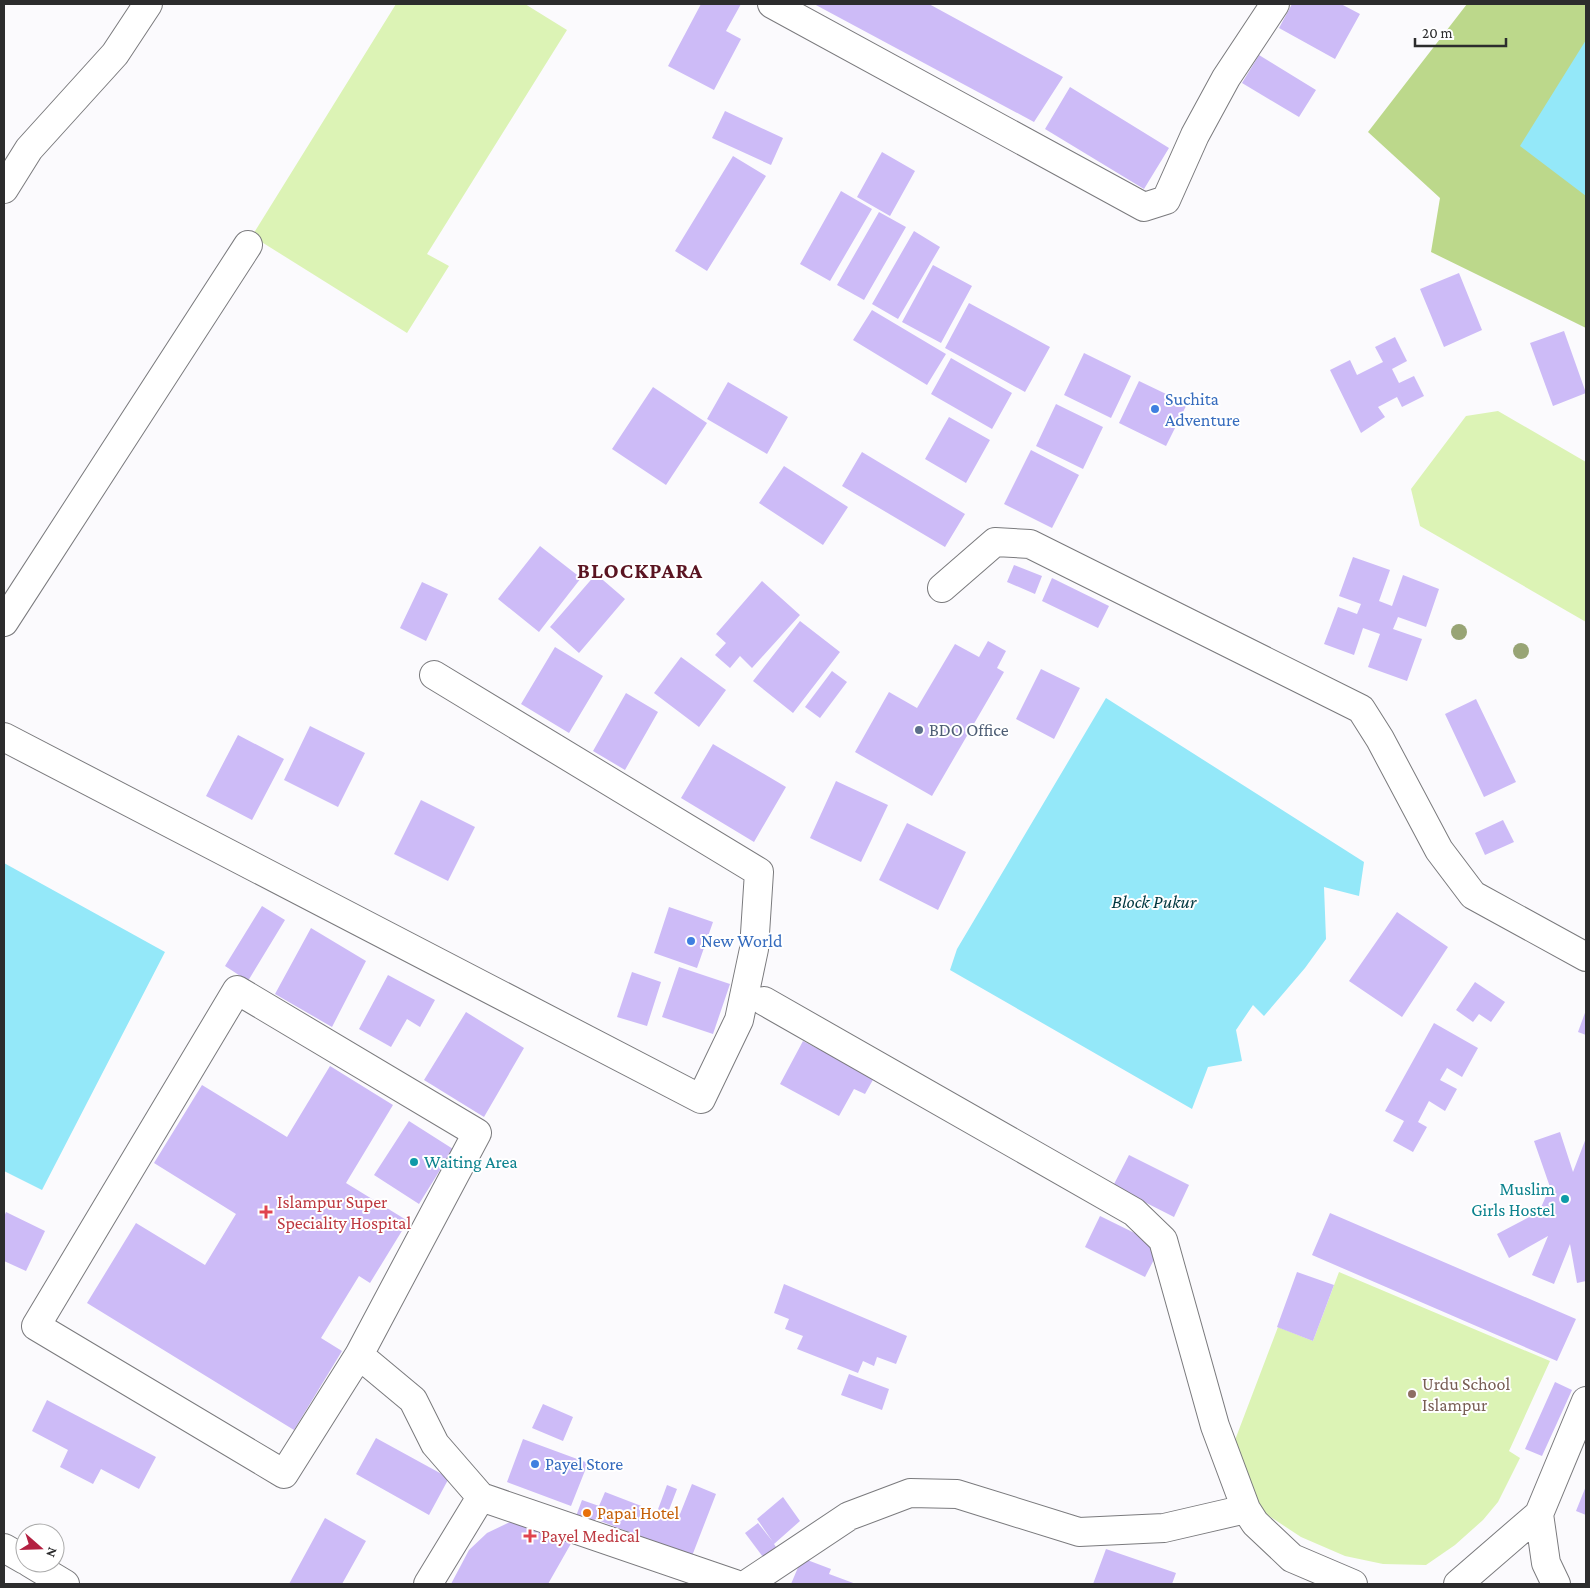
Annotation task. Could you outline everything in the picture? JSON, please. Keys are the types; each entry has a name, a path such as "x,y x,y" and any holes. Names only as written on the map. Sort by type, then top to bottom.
{"street":[{"path":"4,189 29,149 115,54 148,4"},
{"path":"772,4 1144,207 1166,200 1195,135 1226,78 1275,4"},
{"path":"4,622 248,245"},
{"path":"942,588 994,542 1030,544 1361,709 1380,738 1439,850 1473,894 1586,957"},
{"path":"4,737 701,1099 739,1020 754,949 759,872 434,675"},
{"path":"237,990 477,1133 359,1355 284,1474 36,1326 237,990"},
{"path":"764,1002 1134,1212 1163,1240 1215,1426 1246,1509 1255,1523 1292,1558 1353,1584"},
{"path":"359,1355 413,1400 435,1444 480,1497 735,1584"},
{"path":"1458,1584 1539,1514 1586,1401"},
{"path":"747,1584 849,1516 910,1493 957,1494 1079,1532 1164,1528 1246,1509"},
{"path":"428,1584 480,1497"},
{"path":"1539,1514 1546,1563 1556,1584"},
{"path":"4,1548 15,1554"},
{"path":"47,1573 65,1584"}],"green space":[{"path":"396,4 525,4 567,30 427,254 449,266 407,333 252,236"},
{"path":"1467,4 1586,4 1586,328 1431,252 1440,198 1368,132"},
{"path":"1498,411 1586,462 1586,622 1420,526 1411,489 1466,416"},
{"name":"Urdu School Islampur","path":"1339,1272 1550,1361 1509,1451 1520,1458 1498,1502 1483,1520 1455,1545 1426,1565 1383,1564 1345,1556 1301,1537 1260,1510 1235,1440 1278,1327 1313,1341"}],"water":[{"path":"1586,40 1586,196 1520,146"},
{"name":"Block Pukur","path":"1106,698 1364,862 1359,896 1324,887 1326,939 1305,968 1264,1016 1253,1005 1236,1030 1242,1061 1208,1067 1192,1109 950,970 957,949"},
{"path":"4,863 165,952 42,1190 4,1171"}],"building":[{"path":"701,4 741,4 726,31 741,39 714,90 668,66"},
{"path":"814,4 929,4 1063,77 1034,122"},
{"path":"1292,4 1341,4 1360,14 1335,59 1279,28"},
{"path":"1259,55 1316,90 1299,117 1242,83"},
{"path":"1070,87 1169,148 1144,189 1045,129"},
{"path":"725,111 783,138 771,165 712,138"},
{"path":"882,152 915,171 890,216 857,197"},
{"path":"733,156 766,176 707,271 675,251"},
{"path":"841,191 872,209 830,281 800,264"},
{"path":"879,212 906,227 864,300 837,285"},
{"path":"914,231 940,247 898,319 872,304"},
{"path":"933,265 972,286 941,343 902,322"},
{"path":"1459,273 1482,330 1444,347 1420,289"},
{"path":"969,303 1050,347 1025,392 945,348"},
{"path":"872,310 946,354 927,385 853,340"},
{"path":"1564,331 1586,393 1553,406 1530,343"},
{"path":"1395,337 1407,361 1392,369 1399,383 1414,376 1424,396 1402,407 1397,397 1378,407 1385,417 1361,433 1330,370 1350,360 1357,375 1383,362 1375,347"},
{"path":"1084,353 1131,376 1111,418 1064,395"},
{"path":"951,358 1012,393 992,429 931,394"},
{"path":"1139,381 1187,404 1166,446 1119,423"},
{"path":"728,382 788,417 767,454 707,419"},
{"path":"653,387 707,423 666,485 612,449"},
{"path":"1056,404 1103,427 1083,469 1036,446"},
{"path":"949,417 990,440 966,483 925,459"},
{"path":"1031,450 1079,475 1052,528 1004,504"},
{"path":"862,452 965,514 945,547 842,486"},
{"path":"784,466 848,507 823,545 759,503"},
{"path":"540,546 581,578 539,632 498,599"},
{"path":"1353,557 1390,570 1379,601 1392,606 1403,575 1439,589 1426,627 1398,617 1393,629 1422,639 1407,681 1368,667 1380,634 1363,628 1354,655 1324,644 1338,607 1357,614 1361,604 1339,596"},
{"path":"1014,565 1042,576 1035,594 1007,582"},
{"path":"596,574 625,599 579,653 550,627"},
{"path":"1052,578 1109,606 1098,628 1042,601"},
{"path":"762,581 800,615 752,668 740,656 730,668 715,655 726,643 716,634"},
{"path":"422,582 448,594 426,641 400,628"},
{"path":"800,621 840,652 793,713 753,681"},
{"name":"BDO Office","path":"988,641 1006,651 997,668 1004,672 932,796 855,752 889,692 917,708 955,644 979,657"},
{"path":"555,647 603,676 569,733 521,704"},
{"path":"681,657 726,690 699,727 654,693"},
{"path":"1041,669 1080,688 1054,739 1016,719"},
{"path":"832,671 847,682 820,718 805,707"},
{"path":"626,693 658,712 625,770 593,751"},
{"path":"1476,699 1516,782 1484,797 1445,714"},
{"path":"310,726 365,753 338,807 284,780"},
{"path":"238,735 284,759 252,820 206,796"},
{"path":"713,744 786,787 754,842 681,798"},
{"path":"836,781 888,805 861,862 810,838"},
{"path":"421,800 475,827 448,881 394,854"},
{"path":"1503,820 1514,842 1485,855 1475,833"},
{"path":"907,823 966,852 938,910 879,880"},
{"path":"262,906 285,920 248,981 225,966"},
{"path":"669,907 713,922 697,968 654,953"},
{"path":"1397,912 1448,947 1402,1017 1349,981"},
{"path":"311,928 366,961 332,1027 275,994"},
{"path":"679,967 730,984 713,1034 662,1017"},
{"path":"632,972 661,982 647,1026 617,1017"},
{"path":"388,975 435,1000 420,1027 407,1019 391,1047 359,1029"},
{"path":"1475,982 1505,1002 1491,1022 1479,1014 1473,1022 1456,1010"},
{"path":"1586,1010 1586,1035 1578,1032"},
{"path":"466,1012 524,1048 484,1117 424,1080"},
{"path":"1434,1023 1478,1048 1462,1077 1447,1068 1440,1080 1457,1089 1445,1111 1429,1101 1418,1122 1427,1127 1413,1152 1393,1141 1404,1121 1385,1111"},
{"path":"803,1041 874,1078 865,1094 854,1089 839,1116 780,1084"},
{"path":"330,1066 393,1105 346,1183 408,1221 370,1283 359,1276 321,1338 342,1351 294,1430 87,1303 136,1223 205,1265 236,1214 154,1163 202,1085 287,1137"},
{"name":"Waiting Area","path":"409,1121 453,1149 419,1204 374,1175"},
{"name":"Muslim Girls Hostel","path":"1560,1132 1573,1172 1586,1138 1586,1281 1577,1283 1570,1244 1554,1284 1532,1275 1548,1236 1509,1258 1497,1234 1539,1212 1550,1187 1534,1141"},
{"path":"1129,1155 1189,1185 1174,1217 1113,1186"},
{"path":"6,1212 45,1231 26,1271 4,1261 4,1217"},
{"path":"1330,1213 1576,1319 1557,1361 1312,1255"},
{"path":"1100,1216 1161,1246 1145,1277 1085,1247"},
{"path":"1297,1272 1334,1285 1313,1341 1277,1327"},
{"path":"784,1284 907,1336 896,1364 877,1357 874,1366 863,1361 858,1373 797,1349 803,1336 785,1329 789,1319 774,1313"},
{"path":"849,1374 889,1389 882,1410 841,1395"},
{"path":"1555,1382 1572,1390 1542,1456 1525,1449"},
{"path":"47,1400 156,1457 139,1489 101,1469 93,1484 60,1467 68,1450 32,1431"},
{"path":"543,1404 573,1417 563,1441 532,1428"},
{"path":"376,1438 449,1478 429,1515 356,1474"},
{"path":"523,1439 588,1463 571,1506 507,1482"},
{"path":"692,1484 716,1494 692,1556 595,1519 593,1525 575,1519 582,1500 599,1506 605,1492 657,1512 667,1485 677,1489 669,1510 680,1514"},
{"path":"1586,1486 1586,1515 1576,1511"},
{"path":"783,1497 800,1521 774,1544 776,1547 763,1557 745,1533 758,1523 773,1542 757,1519"},
{"path":"325,1518 366,1541 342,1584 289,1584"},
{"path":"510,1522 529,1522 573,1540 548,1584 451,1584 469,1550 487,1533"},
{"path":"1106,1549 1176,1573 1172,1584 1093,1584"},
{"path":"802,1558 831,1569 829,1574 856,1584 791,1584"}],"place":[{"name":"Suchita Adventure","path":"1155,409"},
{"name":"BDO Office","path":"919,730"},
{"name":"New World","path":"691,941"},
{"name":"Waiting Area","path":"414,1162"},
{"name":"Muslim Girls Hostel","path":"1565,1199"},
{"name":"Islampur Super Speciality Hospital","path":"266,1212"},
{"name":"Urdu School Islampur","path":"1412,1394"},
{"name":"Payel Store","path":"535,1464"},
{"name":"Papai Hotel","path":"587,1513"},
{"name":"Payel Medical","path":"530,1536"}],"district":[{"name":"BLOCKPARA","path":"640,570"}]}
